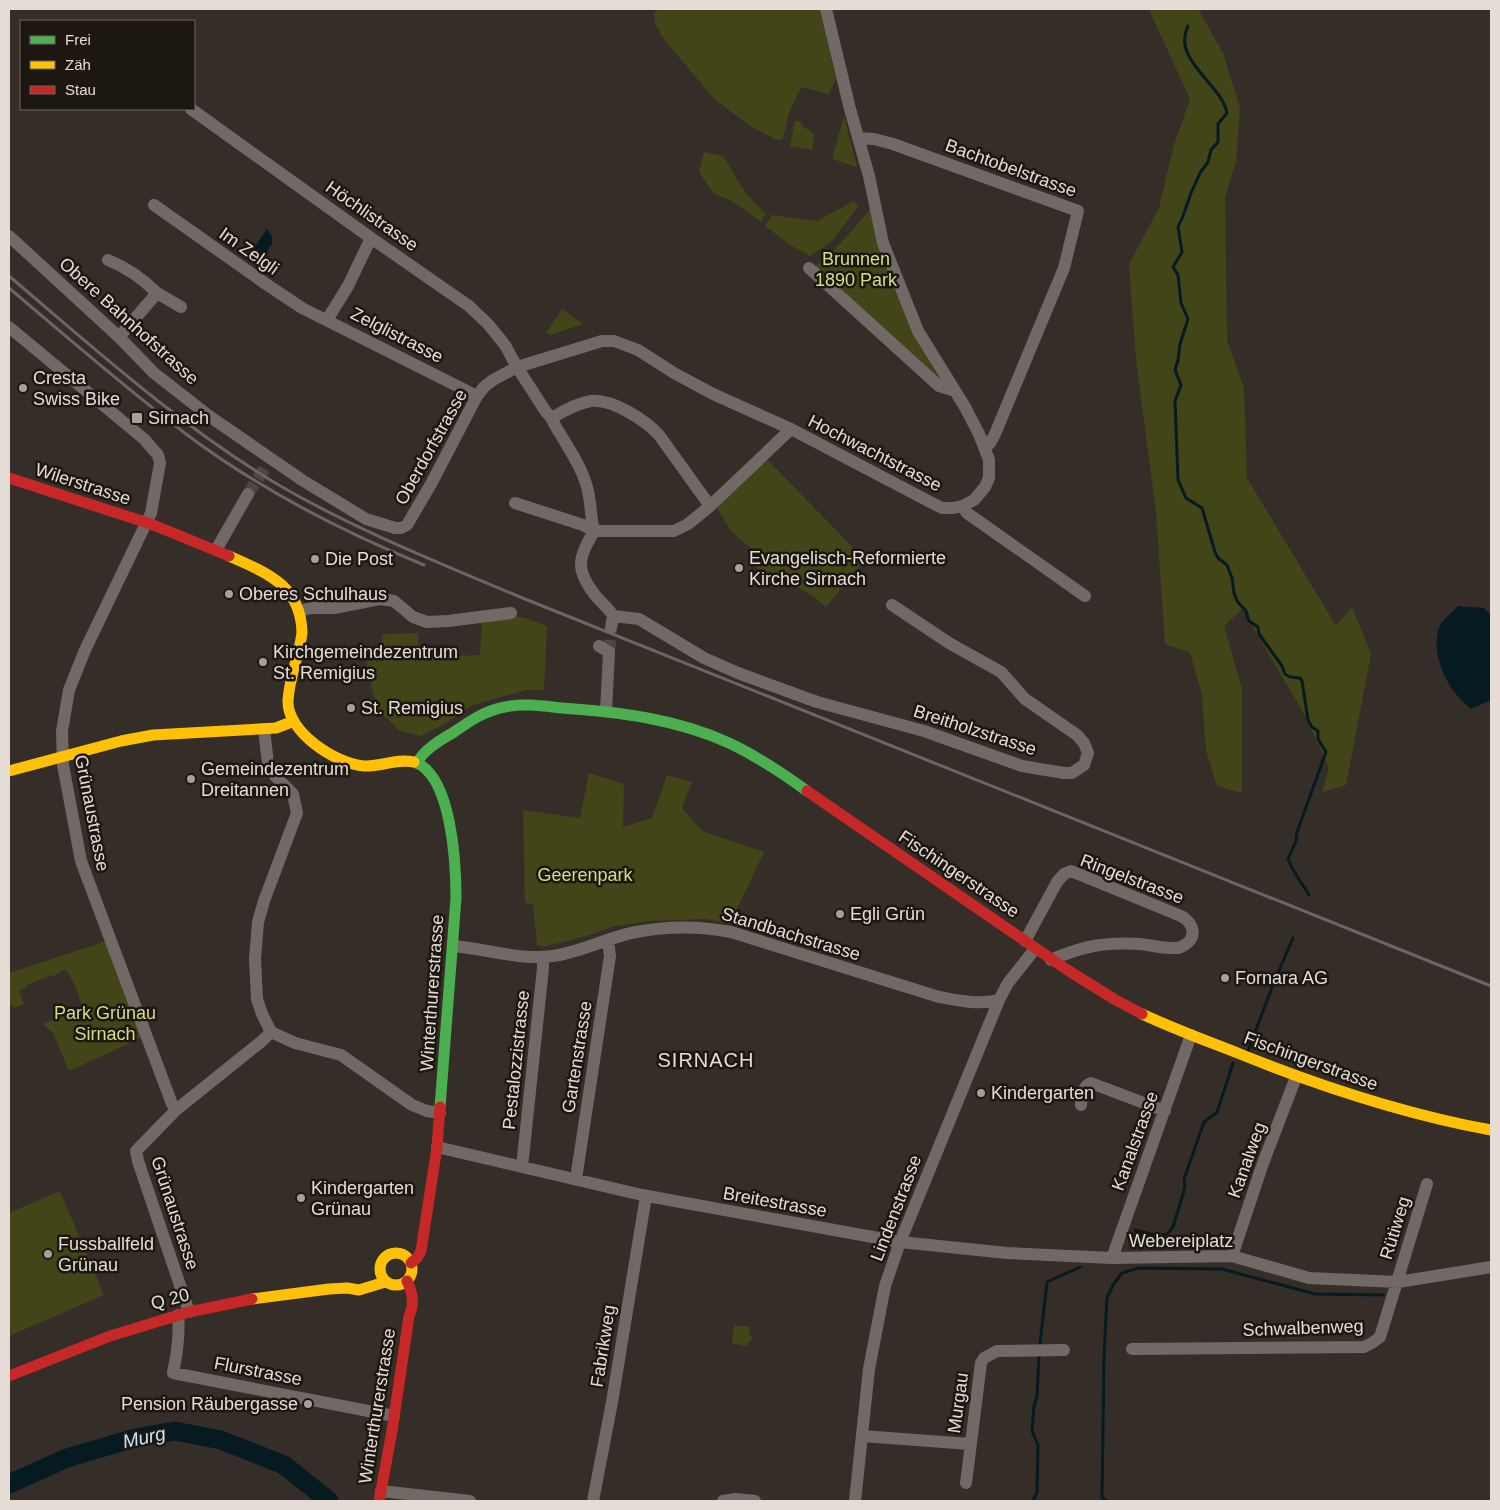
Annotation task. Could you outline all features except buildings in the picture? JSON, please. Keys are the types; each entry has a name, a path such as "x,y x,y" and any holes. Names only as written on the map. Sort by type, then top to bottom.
{"main road":[{"name":"Wilerstrasse","path":"9,478 147,524 216,550"},
{"path":"216,550 262,571 278,581 291,594 299,610 301,624 300,644 288,696 288,703 298,727 317,744 344,762 363,766 409,760 417,763"},
{"name":"Fischingerstrasse","path":"417,763 421,755 488,711 519,705 606,710 674,725 710,736 762,762 806,790 1051,960 1124,1005 1191,1035 1296,1077 1362,1099 1452,1123 1491,1130"},
{"path":"9,770 153,734 276,728 294,721"},
{"name":"Winterthurerstrasse","path":"407,1259 423,1236 437,1147 453,946 456,870 451,828 437,785 431,774 417,763"},
{"path":"394,1253 407,1259 412,1273 402,1283 389,1284 385,1282 380,1266 385,1257 394,1253"},
{"name":"Q 20","path":"347,1288 380,1271"},
{"name":"Q 20","path":"9,1376 87,1344 183,1313 269,1296 347,1288 359,1290 385,1282"},
{"name":"Winterthurerstrasse","path":"380,1496 409,1316 402,1283"}],"street":[{"path":"826,9 869,176 883,243 918,331 965,407 989,460 989,478 974,500 962,506 967,513 1085,596"},
{"name":"Höchlistrasse","path":"192,110 469,306 488,324 505,346 546,412 552,418 585,480 594,531"},
{"name":"Bachtobelstrasse","path":"858,138 874,139 893,144 1078,210 1064,268 995,434 990,443 984,448"},
{"name":"Im Zelgli","path":"154,205 302,308 327,320"},
{"name":"Obere Bahnhofstrasse","path":"9,236 119,337 154,373 268,463"},
{"path":"327,320 348,286 371,238"},
{"path":"108,260 141,277 157,293 180,307"},
{"path":"809,268 938,386 955,390"},
{"path":"119,337 157,293"},
{"name":"Zelglistrasse","path":"327,320 477,396"},
{"name":"Grünaustrasse","path":"9,327 144,439 158,455 160,468 147,524 139,536 85,650 69,690 62,731 62,765 81,862 172,1104 176,1110"},
{"name":"Oberdorfstrasse","path":"268,463 366,519 385,526 401,528 407,525 414,513 477,396 493,380 517,367 596,342 614,341 638,350 674,373 714,394 791,429"},
{"path":"552,418 560,412 591,401 614,405 637,417 649,424 659,435 710,506"},
{"name":"Hochwachtstrasse","path":"594,531 674,531 688,524 710,506 791,429 942,508 962,506"},
{"path":"216,550 248,494"},
{"path":"515,503 594,531"},
{"name":"Breitholzstrasse","path":"594,531 583,550 580,562 581,568 584,578 596,596 608,607 612,622 640,619 704,658 738,674 817,702 924,732 1022,766 1072,773 1084,765 1088,753 1084,743 1077,735 1025,699 1001,672 949,643 892,605"},
{"path":"299,610 334,608 380,599 394,601 413,617 427,622 511,613"},
{"path":"604,649 606,710"},
{"path":"264,729 268,764 275,776 293,794 296,814 258,922 255,959 257,999 262,1014 271,1032 295,1043 341,1055 412,1105 427,1111 440,1113"},
{"name":"Ringelstrasse","path":"1030,945 1057,882 1064,874 1071,871 1181,916 1190,921 1192,926 1191,938 1184,946 1178,948 1138,944 1099,944 1074,950 1051,960"},
{"name":"Standbachstrasse","path":"453,946 522,956 543,957 559,955 635,932 663,928 710,928 730,932 939,997 987,1003 1000,1000"},
{"name":"Gartenstrasse","path":"576,1179 610,956 608,940"},
{"name":"Lindenstrasse","path":"855,1501 869,1368 883,1296 900,1242 1000,1000 1030,945"},
{"name":"Pestalozzistrasse","path":"522,1167 543,957"},
{"name":"Grünaustrasse","path":"183,1313 136,1151 176,1110 271,1032"},
{"name":"Kanalstrasse","path":"1112,1258 1191,1035"},
{"name":"Kanalweg","path":"1232,1256 1262,1166 1296,1077"},
{"path":"1081,1105 1085,1086 1091,1083 1165,1111"},
{"name":"Breitestrasse","path":"437,1147 646,1196 900,1242 1007,1253 1112,1258"},
{"name":"Rütiweg","path":"1398,1282 1427,1184"},
{"name":"Fabrikweg","path":"593,1501 612,1402 646,1196"},
{"name":"Webereiplatz","path":"1112,1258 1232,1256 1309,1278 1398,1282"},
{"path":"1398,1282 1491,1267"},
{"name":"Schwalbenweg","path":"1132,1349 1364,1347 1380,1337 1398,1282"},
{"name":"Flurstrasse","path":"183,1313 173,1373 394,1416"},
{"name":"Murgau","path":"966,1484 981,1363 984,1358 997,1351 1064,1350"},
{"name":"Murgau","path":"862,1436 970,1444"},
{"path":"380,1496 470,1501"},
{"path":"723,1501 736,1499 755,1501"}],"green space":[{"path":"657,9 820,9 836,79 829,94 801,87 789,113 783,139 777,140 752,127 715,100 662,37 655,23 654,14"},
{"path":"1152,9 1198,9 1223,53 1240,108 1236,161 1225,197 1227,340 1244,388 1247,478 1336,626 1352,607 1371,654 1346,785 1322,792 1329,768 1307,719 1247,617 1246,606 1224,626 1242,689 1242,793 1217,786 1206,750 1202,694 1190,653 1165,644 1156,512 1136,360 1129,264 1159,208 1173,148 1190,99 1150,12"},
{"path":"844,116 857,167 832,159"},
{"path":"795,121 801,121 801,125 814,134 812,150 790,146"},
{"path":"704,152 723,156 745,192 765,214 761,222 732,201 714,194 699,172"},
{"path":"854,201 858,207 831,242 810,256 790,245 765,226 772,215 817,221"},
{"name":"Brunnen 1890 Park","path":"870,209 875,232 889,275 917,338 939,378 814,267 837,247"},
{"path":"562,309 583,324 550,335 546,333"},
{"path":"767,459 865,560 826,607 814,597 783,578 778,585 776,584 752,564 759,555 732,532 716,507"},
{"path":"509,615 525,618 547,626 544,690 526,690 470,706 448,722 421,736 398,730 390,721 374,709 376,706 366,661 381,660 382,634 418,633 419,658 480,655 482,620"},
{"name":"Geerenpark","path":"589,773 624,784 623,827 652,818 667,775 692,782 682,808 702,831 764,852 730,924 706,919 650,921 615,926 590,935 543,947 537,945 533,904 525,903 523,810 580,818"},
{"name":"Park Grünau Sirnach","path":"110,940 141,1038 69,1071 53,1033 43,1024 82,1006 71,978 65,969 52,977 51,975 27,985 27,987 19,991 24,1004 14,1008 13,1005 9,1006 9,973"},
{"name":"Fussballfeld Grünau","path":"60,1191 104,1295 9,1336 9,1213"},
{"path":"734,1325 749,1327 749,1335 752,1336 751,1341 746,1346 732,1343"}],"water":[{"path":"267,229 272,236 272,244 263,257 252,251"},
{"path":"1458,606 1484,608 1491,615 1491,700 1471,709 1452,689 1438,659 1437,634 1441,623"}],"waterway":[{"path":"1188,26 1185,38 1186,50 1199,71 1223,102 1227,113 1218,124 1218,142 1211,150 1208,162 1200,173 1178,227 1182,252 1173,267 1178,275 1181,303 1188,319 1180,344 1175,370 1181,385 1175,401 1178,480 1186,498 1202,508 1215,552 1218,558 1227,565 1237,601 1246,611 1249,621 1258,627 1259,634 1282,666 1285,674 1290,677 1300,678 1302,681 1308,720 1312,727 1318,731 1318,739 1326,752 1297,832 1296,841 1288,859 1309,895"},
{"path":"1248,1051 1293,938"},
{"path":"1135,1230 1158,1236 1167,1234 1173,1227 1185,1187 1184,1179 1204,1122 1217,1112 1233,1063"},
{"path":"1040,1344 1047,1282 1080,1267"},
{"path":"1107,1501 1102,1497 1104,1356 1107,1298 1113,1285 1122,1273 1139,1268 1222,1269 1315,1294 1383,1295"},
{"path":"1033,1501 1037,1492 1038,1445 1032,1431 1034,1406 1037,1396 1039,1357"},
{"name":"Murg","path":"9,1484 67,1458 135,1438 175,1431 221,1440 284,1465 329,1501"}],"tunnel":[{"path":"248,494 266,466"},
{"path":"609,652 611,628"}],"railway":[{"path":"9,276 139,386 206,437 277,484 336,516 427,558 520,597 1491,986"},
{"path":"9,288 141,399 186,434 242,473 331,523 424,565"}],"traffic: fast":[{"path":"417,763 433,745 485,713 498,708 512,706 541,706 647,718 689,728 729,743 749,753 807,791"},
{"path":"414,762 427,770 437,784 449,822 455,865 456,898 440,1107"}],"traffic: slow":[{"path":"229,556 269,575 288,592 296,603 302,633 288,701 290,713 304,735 327,753 353,764 370,766 401,761 414,762"},
{"path":"9,771 121,741 153,735 276,728 294,721"},
{"path":"1142,1014 1178,1030 1333,1088 1395,1108 1491,1130"},
{"path":"396,1253 402,1254 407,1258 411,1263 412,1269 411,1275 407,1280 402,1284 396,1285 390,1284 385,1280 381,1275 380,1269 381,1263 385,1258 390,1254 396,1253"},
{"path":"252,1299 329,1289 347,1288 359,1290 385,1282"}],"traffic: jam":[{"path":"9,478 151,524 229,556"},
{"path":"807,791 1069,971 1142,1014"},
{"path":"411,1263 421,1251 437,1147 440,1107"},
{"path":"379,1501 392,1431 409,1316 413,1303 407,1281"},
{"path":"9,1376 110,1336 189,1312 252,1299"}],"place":[{"name":"Cresta Swiss Bike","path":"23,388"},
{"name":"Sirnach","path":"137,418"},
{"name":"Die Post","path":"315,559"},
{"name":"Evangelisch-Reformierte Kirche Sirnach","path":"739,568"},
{"name":"Oberes Schulhaus","path":"229,594"},
{"name":"Kirchgemeindezentrum St. Remigius","path":"263,662"},
{"name":"St. Remigius","path":"351,708"},
{"name":"Gemeindezentrum Dreitannen","path":"191,779"},
{"name":"Egli Grün","path":"840,914"},
{"name":"Fornara AG","path":"1225,978"},
{"name":"Kindergarten","path":"981,1093"},
{"name":"Kindergarten Grünau","path":"301,1198"},
{"name":"Fussballfeld Grünau","path":"48,1254"},
{"name":"Pension Räubergasse","path":"308,1404"}],"district":[{"name":"SIRNACH","path":"706,1060"}]}
